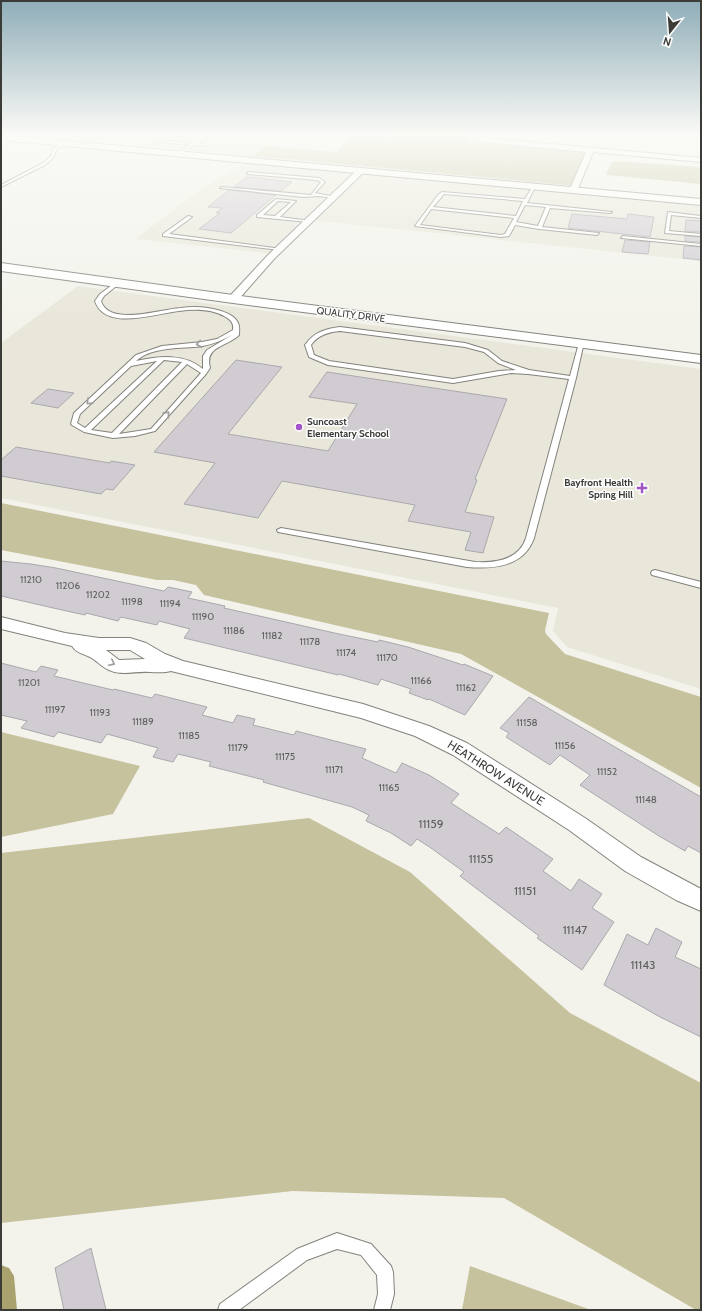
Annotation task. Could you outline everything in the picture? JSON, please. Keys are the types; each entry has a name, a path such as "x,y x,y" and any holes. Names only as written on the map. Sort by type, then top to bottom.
{"main road":[{"path":"633,196 701,202"},
{"name":"QUALITY DRIVE","path":"1,268 701,359"}],"street":[{"path":"233,299 280,249 333,197"},
{"name":"HEATHROW AVENUE","path":"1,623 65,639 97,654 114,665 124,667 148,665 179,667 362,711 422,731 460,749 577,824 633,864 684,893 701,900"}],"lane":[{"path":"319,196 333,197"},
{"path":"439,196 417,226 501,236 507,235 528,196"},
{"path":"472,196 610,212"},
{"path":"276,218 294,202 277,200 259,216 276,218 308,221"},
{"path":"539,228 549,206"},
{"path":"430,208 517,216"},
{"path":"456,211 455,214 460,217"},
{"path":"666,242 669,213 701,217"},
{"path":"477,219 488,218 492,214"},
{"path":"190,217 165,235 280,249"},
{"path":"514,222 520,226 597,234"},
{"path":"667,232 701,235"},
{"path":"623,237 701,245"},
{"path":"118,283 102,295 98,301 102,310 112,315 124,317 143,316 174,310 205,308 228,315 237,327 236,335 233,339 214,347 206,355 204,362 207,368 204,373 153,430 135,434 113,436 86,431 74,424 77,413 138,356 172,346 202,344 219,340 236,331"},
{"path":"528,372 500,362 486,351 476,348 351,330 330,330 320,333 312,339 308,346 311,356 328,363 453,381 468,380 489,374 506,372 528,372 573,378"},
{"path":"281,530 468,564 489,566 507,562 518,556 527,546 532,530 582,343"},
{"path":"127,365 162,359 187,362 197,365 204,373"},
{"path":"86,431 162,359"},
{"path":"113,436 187,362"},
{"path":"655,572 701,585"},
{"path":"226,1310 302,1254 337,1241 366,1249 385,1272 386,1294 382,1310"}],"shaded area":[{"path":"192,196 617,196 701,204 701,261 311,220 275,254 135,239"},
{"name":"Suncoast Elementary School","path":"78,286 701,369 701,689 567,647 553,631 558,608 1,498 1,343"},
{"path":"1,503 549,613 545,630 546,634 565,654 701,697 701,788 461,654 204,595 196,585 173,580 157,580 1,550"},
{"path":"1,732 140,766 113,814 1,837"},
{"path":"309,818 410,872 570,1013 701,1083 701,1310 696,1310 504,1198 293,1191 1,1223 1,853"},
{"path":"1,1265 9,1268 14,1276 17,1310 1,1310"},
{"path":"470,1266 591,1310 462,1310"}],"building":[{"path":"221,196 275,196 231,233 199,229 220,213 216,213 222,208 208,207"},
{"path":"572,214 627,219 628,214 654,217 650,237 568,228"},
{"path":"686,220 701,221 701,232 685,231"},
{"path":"685,236 701,237 701,242 685,241"},
{"path":"625,240 650,242 648,254 622,252"},
{"path":"684,246 701,247 701,260 683,258"},
{"path":"236,360 282,367 228,434 328,451 357,404 309,397 327,372 507,399 475,479 477,480 465,512 494,517 483,553 465,550 471,532 408,521 415,505 282,481 258,518 184,504 215,463 154,452"},
{"path":"48,389 74,393 58,408 31,403"},
{"path":"16,447 110,463 111,461 135,465 113,490 106,489 101,494 1,476 1,460"},
{"path":"1,561 56,568 164,591 168,587 192,592 188,598 225,606 224,608 339,634 378,642 379,640 408,647 463,665 464,664 493,676 465,715 429,699 428,700 409,693 411,689 381,679 378,685 339,674 338,675 184,638 190,629 159,621 157,625 121,617 118,621 1,596"},
{"path":"1,663 36,672 41,666 58,670 54,676 152,698 155,694 207,707 202,715 233,723 237,715 255,719 253,725 294,735 296,731 366,749 362,758 396,773 402,763 429,775 459,794 451,803 499,834 506,827 553,859 543,871 571,891 579,879 602,894 592,908 614,922 582,970 537,938 539,936 460,876 464,872 431,848 417,839 411,846 391,833 366,821 369,815 352,807 263,782 264,780 209,766 211,762 178,754 173,762 153,757 158,748 107,734 101,743 58,732 54,737 21,728 27,721 1,715"},
{"path":"529,697 701,797 701,853 688,846 685,851 580,785 590,775 560,755 550,765 506,737 509,733 500,728"},
{"path":"656,928 682,942 675,957 701,969 701,1037 660,1017 604,985 627,934 648,945"},
{"path":"91,1248 106,1310 64,1310 55,1268"}],"place":[{"name":"Suncoast Elementary School","path":"299,427"},
{"name":"Bayfront Health Spring Hill","path":"642,488"}]}
